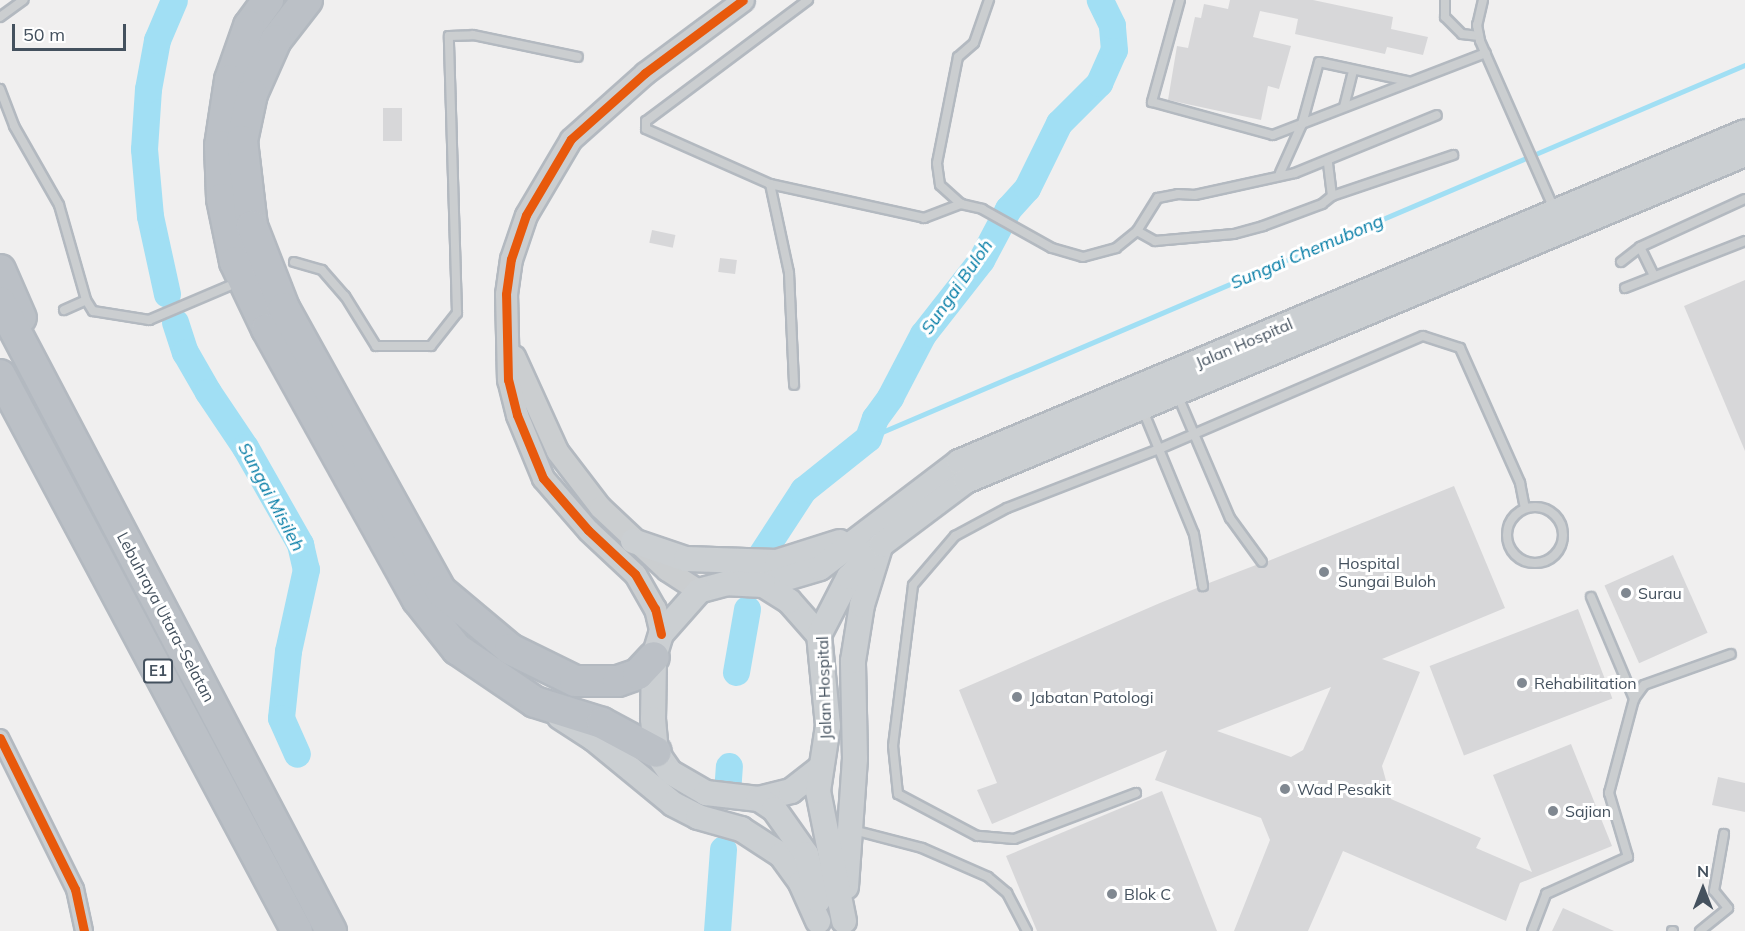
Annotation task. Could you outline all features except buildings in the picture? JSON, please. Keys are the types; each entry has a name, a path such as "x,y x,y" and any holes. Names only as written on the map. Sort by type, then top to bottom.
{"highway":[{"path":"268,0 249,26 230,80 219,146 222,199 236,262 267,329 418,600 457,649 536,702 602,723 656,752"},
{"path":"307,0 276,40 252,94 242,141 252,226 284,308 441,591 510,648 575,681 618,681 638,674 657,646"},
{"path":"0,270 80,453"},
{"name":"Lebuhraya Utara–Selatan","path":"0,302 331,931"},
{"name":"Lebuhraya Utara–Selatan","path":"0,375 297,931"}],"main road":[{"name":"Jalan Hospital","path":"1559,223 1745,132"},
{"name":"Jalan Hospital","path":"763,585 820,568 877,536 959,462 1138,398 1559,223 1745,154"},
{"path":"633,541 686,559 777,562 877,536"},
{"name":"Jalan Hospital","path":"843,926 821,816 820,768 828,726 825,661 819,635 849,577 877,536"},
{"name":"Jalan Hospital","path":"843,926 854,726 853,661 877,536"},
{"path":"819,635 789,601 763,585 728,583 699,591 657,646 656,752 670,772 706,793 759,799 791,791 820,768"},
{"path":"825,661 836,675 854,726"},
{"path":"536,702 594,740 673,804 698,817 741,829 781,855 801,883 817,926"},
{"path":"759,799 774,810 806,854 818,890 817,926"}],"street":[{"path":"657,646 655,609 635,574 588,530 543,478 516,415 508,380 506,294 511,259 526,215 572,139 645,73 743,0"},
{"path":"508,342 533,407 557,451 600,507 633,541 699,591"},
{"path":"0,738 75,889 84,931"}],"lane":[{"path":"0,17 23,0"},
{"path":"808,0 646,121 646,129 770,184 924,218 961,204"},
{"path":"989,0 974,43 958,57 937,163 940,186 961,204 1009,221 1052,249 1083,257 1116,248 1137,231 1158,198 1178,194 1195,195 1280,173 1295,173 1437,116"},
{"path":"1180,0 1152,102 1273,135 1408,81 1486,53"},
{"path":"1444,0 1445,17 1462,34 1479,36"},
{"path":"1483,0 1477,25 1479,36 1559,223"},
{"path":"294,262 322,270 345,296 376,346 431,346 457,313 449,36 473,35 578,57"},
{"path":"1280,173 1302,124 1319,62 1408,81"},
{"path":"1344,107 1353,71"},
{"path":"0,89 14,126 59,205 86,300 93,311 149,320 229,286"},
{"path":"1137,231 1155,241 1234,234 1322,204 1332,196 1453,155"},
{"path":"1328,161 1332,196"},
{"path":"770,184 789,273 794,385"},
{"path":"1622,262 1640,247 1745,199"},
{"path":"1625,288 1745,241"},
{"path":"1640,247 1654,276"},
{"path":"64,310 86,300"},
{"path":"1136,793 1014,839 977,836 898,794 892,746 913,585 955,536 1007,508 1159,449 1423,336 1460,348 1520,483 1525,508"},
{"path":"1173,383 1230,518 1262,562"},
{"path":"1138,398 1194,534 1203,586"},
{"path":"1525,508 1552,512 1563,527 1562,545 1542,563 1523,560 1509,547 1507,529 1511,520 1525,508"},
{"path":"1591,597 1634,699"},
{"path":"1532,931 1546,894 1628,857 1609,793 1634,699 1644,685 1731,654"},
{"path":"850,830 922,848 988,877 1007,893 1027,931"},
{"path":"1700,931 1728,908 1714,891 1724,834"}],"waterway":[{"name":"Sungai Misileh","path":"167,294 150,216 144,149 148,89 157,40 174,0"},
{"name":"Sungai Buloh","path":"760,556 803,490 868,438 875,418 890,397 923,334 981,260 1008,209 1027,188 1059,123 1099,83 1114,50 1112,25 1100,0"},
{"name":"Sungai Chemubong","path":"868,438 1745,65"},
{"name":"Sungai Misileh","path":"175,322 185,352 208,392 245,447 300,544 306,569 288,651 281,718 297,754"},
{"name":"Sungai Buloh","path":"736,672 747,609"},
{"name":"Sungai Buloh","path":"727,793 729,766"},
{"name":"Sungai Buloh","path":"717,931 723,849"}],"cycle path":[{"path":"661,634 655,609 635,574 588,530 543,478 517,415 508,380 506,294 511,259 526,215 571,139 645,73 743,0"},
{"path":"0,738 75,889 84,931"}],"place":[{"name":"Hospital Sungai Buloh","path":"1324,572"},
{"name":"Surau","path":"1626,593"},
{"name":"Rehabilitation","path":"1522,683"},
{"name":"Jabatan Patologi","path":"1017,697"},
{"name":"Wad Pesakit","path":"1285,789"},
{"name":"Sajian","path":"1553,811"},
{"name":"Blok C","path":"1112,894"}]}
